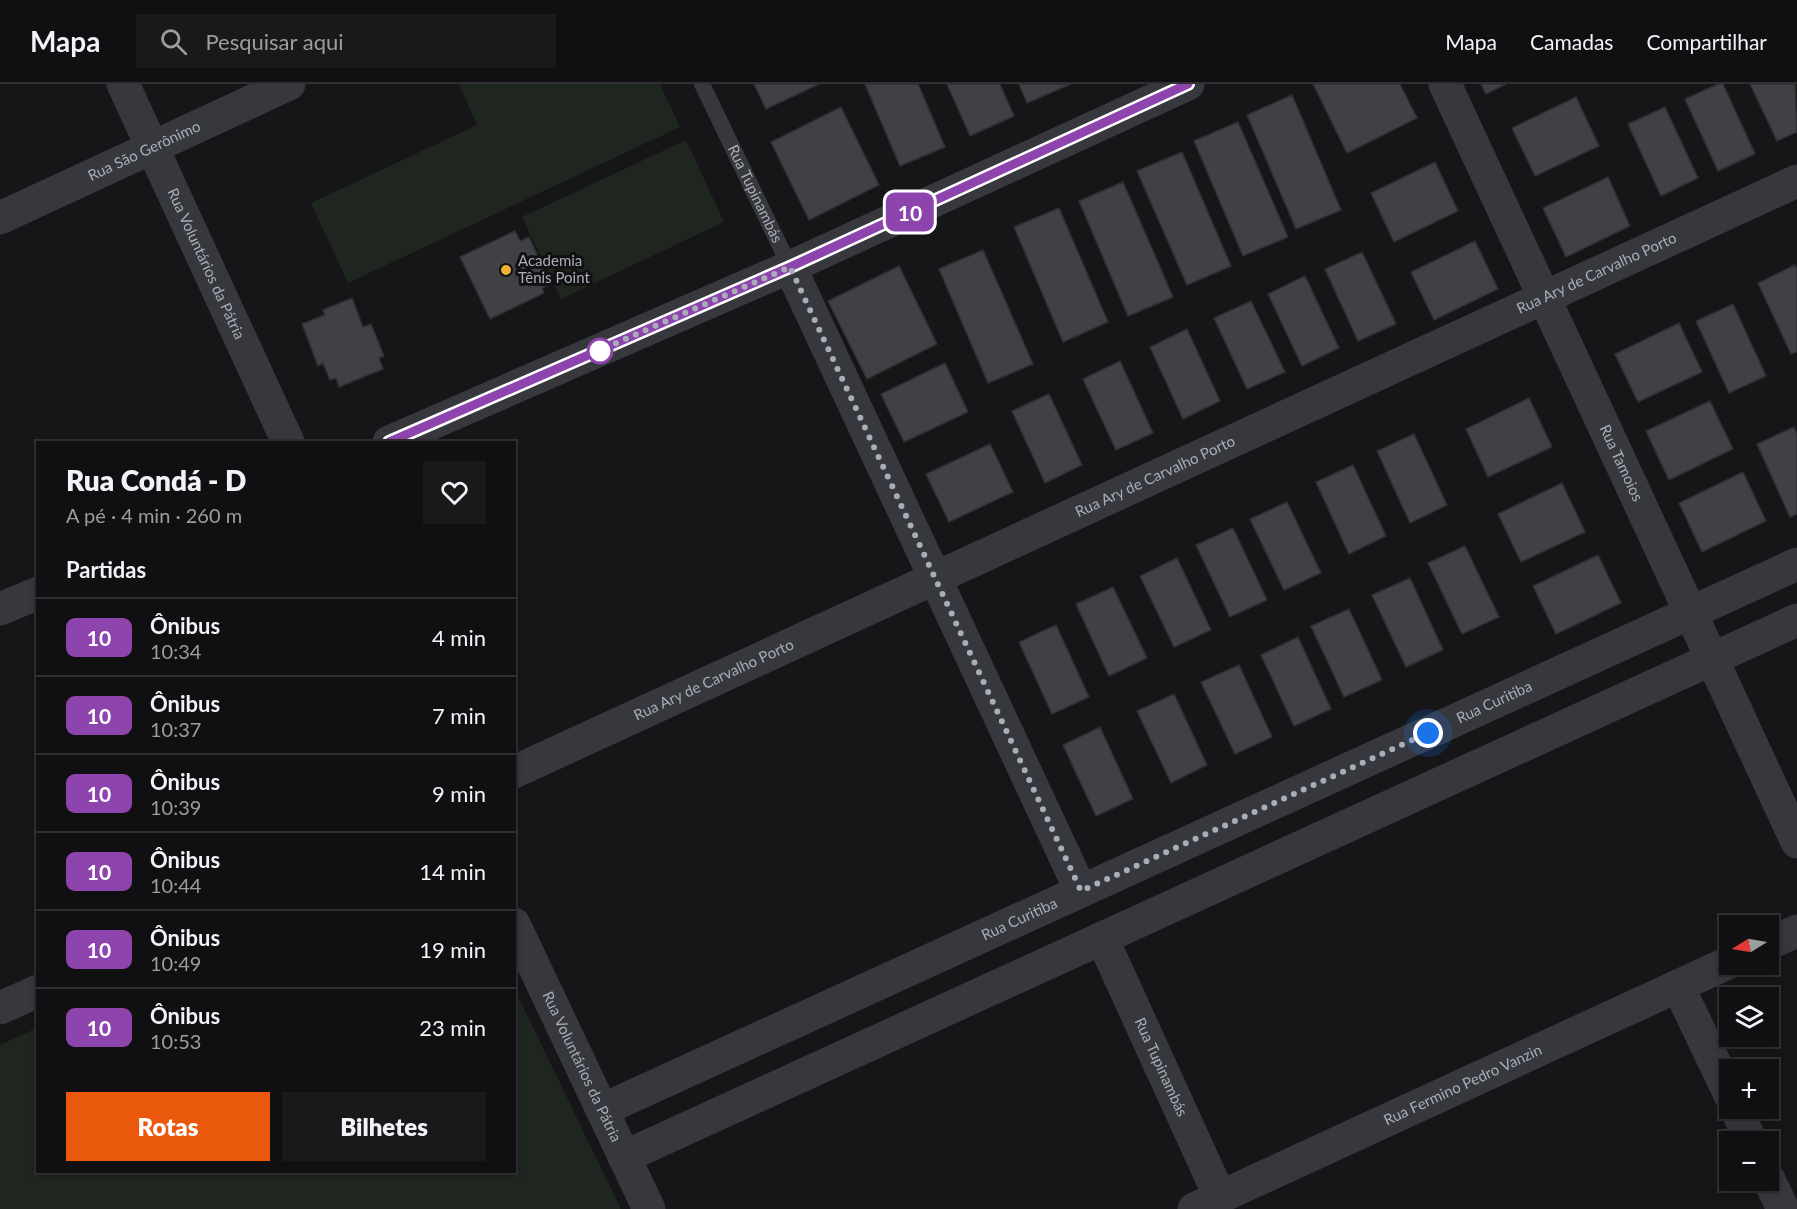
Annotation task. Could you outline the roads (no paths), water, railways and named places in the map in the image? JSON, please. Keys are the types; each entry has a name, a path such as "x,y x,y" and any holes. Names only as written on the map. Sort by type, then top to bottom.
{"street":[{"name":"Rua Voluntários da Pátria","path":"123,84 288,441"},
{"name":"Rua São Gerônimo","path":"0,218 289,84"},
{"path":"391,441 790,267 1188,84"},
{"name":"Rua Tamoios","path":"1445,84 1797,842"},
{"name":"Rua Ary de Carvalho Porto","path":"516,770 1797,182"},
{"name":"Rua Tupinambás","path":"790,267 1081,891"},
{"name":"Rua Curitiba","path":"602,1110 1797,564"},
{"path":"0,609 36,594"},
{"path":"624,1157 1797,620"},
{"name":"Rua Voluntários da Pátria","path":"516,928 649,1209"},
{"path":"1779,939 1797,931"},
{"name":"Rua Tupinambás","path":"1102,938 1207,1203"},
{"name":"Rua Fermino Pedro Vanzin","path":"1207,1203 1719,967"},
{"path":"1678,986 1719,1072"},
{"path":"0,1008 36,992"},
{"path":"1774,1191 1783,1209"}],"lane":[{"name":"Rua Tupinambás","path":"702,84 790,267"}],"place":[{"name":"Academia Tênis Point","path":"506,270"}]}
